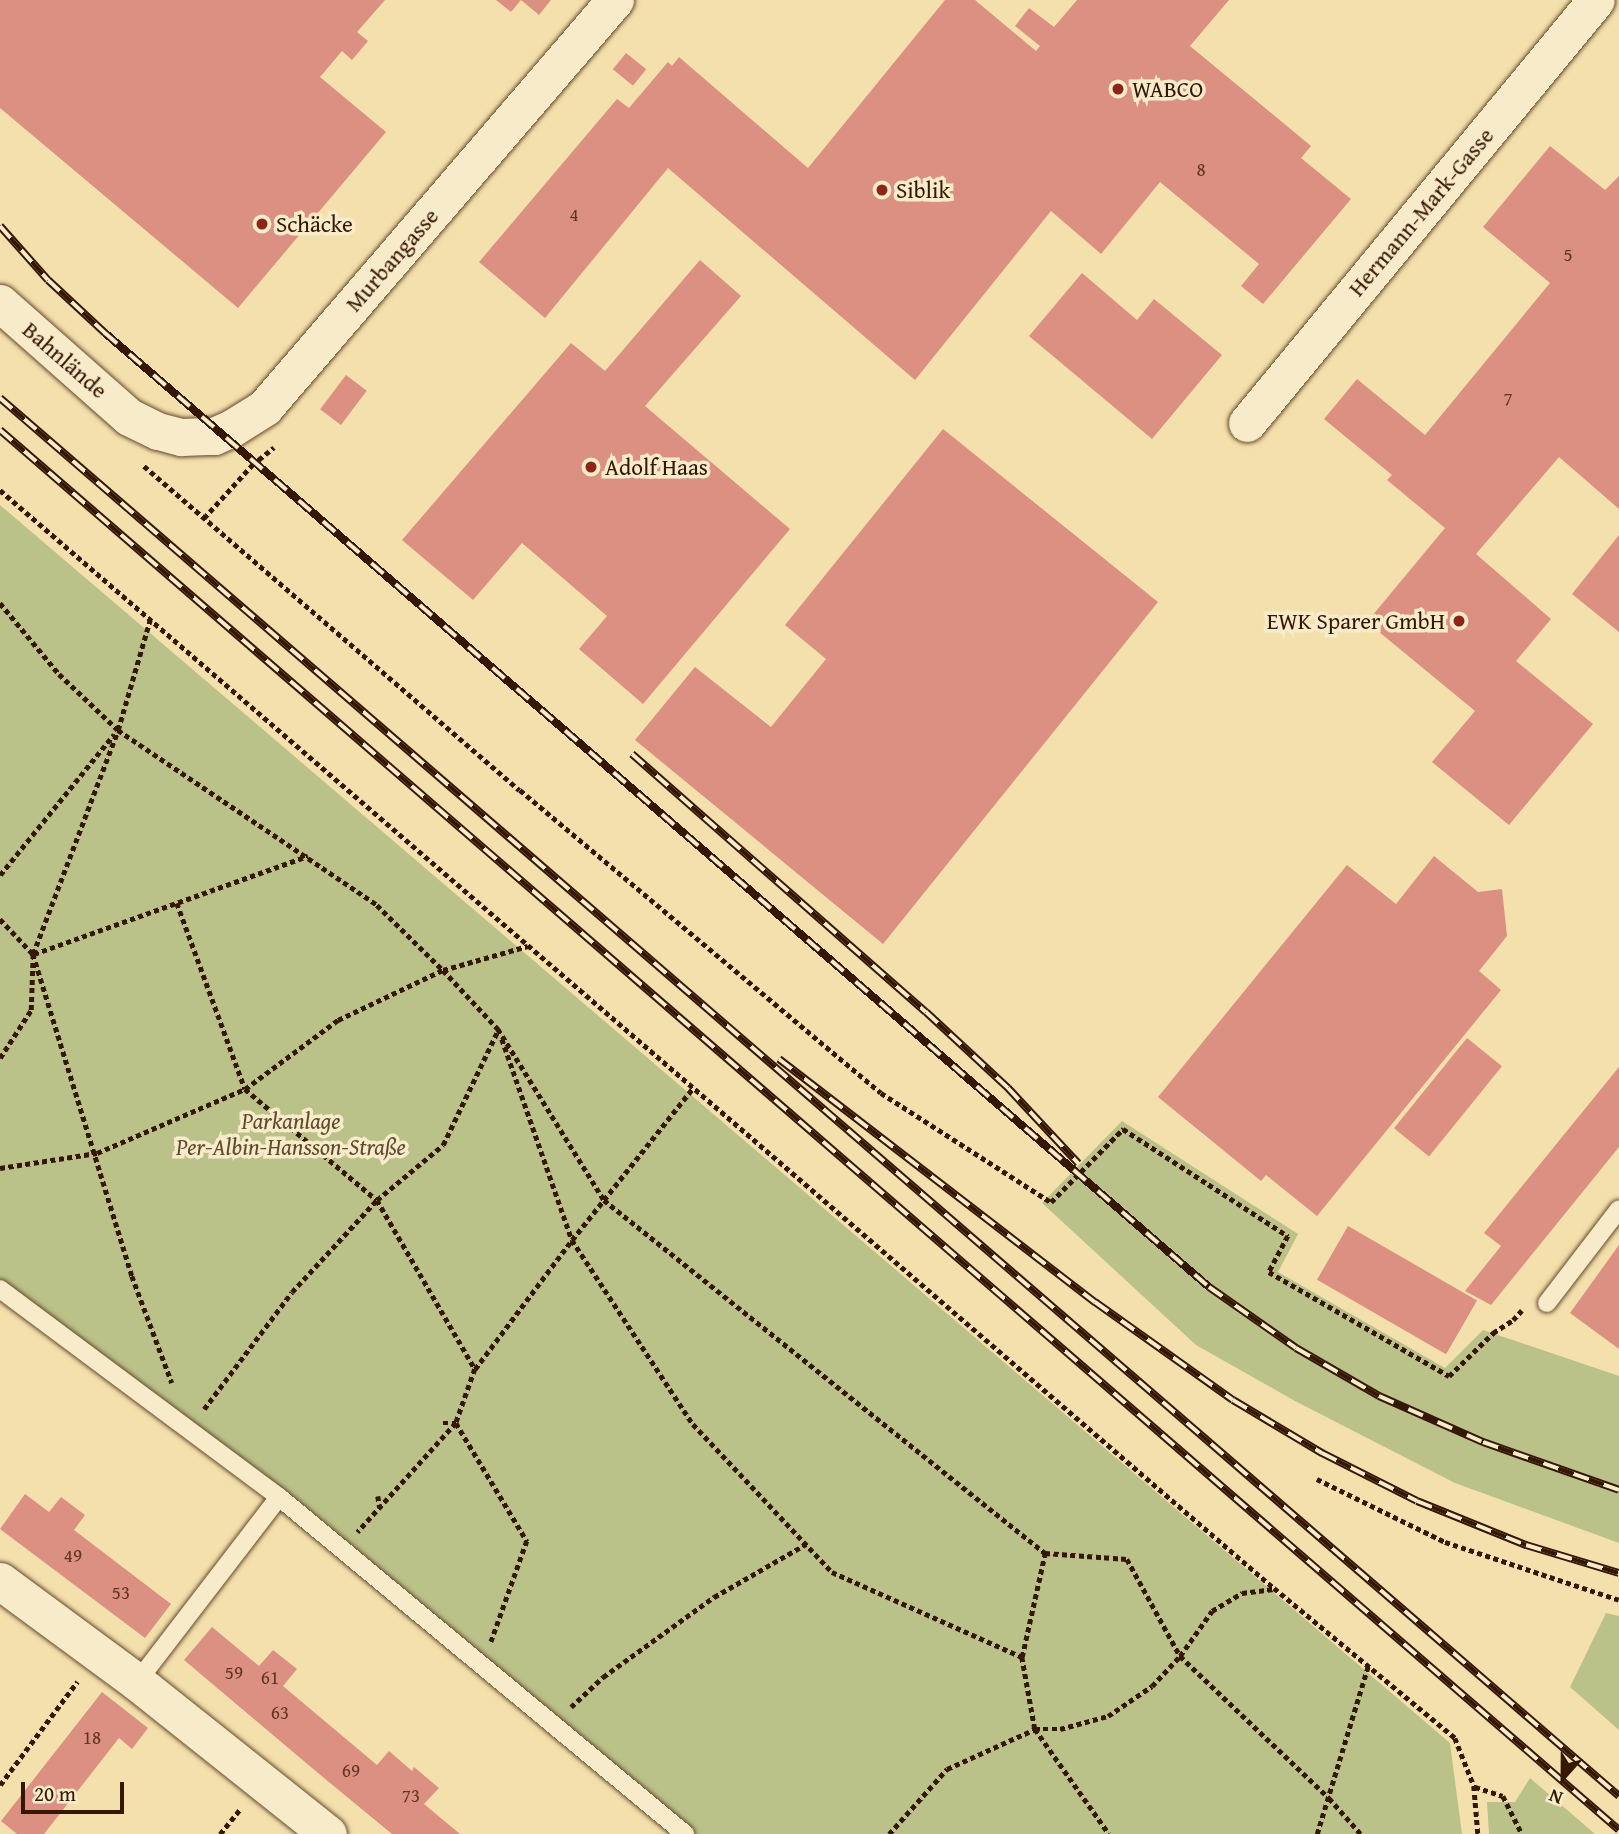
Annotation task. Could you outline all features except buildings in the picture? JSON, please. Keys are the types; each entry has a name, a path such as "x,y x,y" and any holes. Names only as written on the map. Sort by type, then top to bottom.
{"street":[{"name":"Murbangasse","path":"129,417 158,431 197,438 221,433 265,407 615,0"},
{"name":"Hermann-Mark-Gasse","path":"1247,423 1596,0"},
{"name":"Bahnlände","path":"0,303 129,417"},
{"path":"0,1581 137,1682 328,1834"}],"lane":[{"path":"1547,1303 1619,1209"},
{"path":"0,1289 279,1497 685,1834"},
{"path":"137,1682 279,1497"}],"path":[{"path":"204,518 252,465 281,441 265,407"},
{"path":"143,465 520,790 881,1093 1051,1202 1123,1129 1288,1237 1269,1272 1449,1376 1530,1301 1547,1303"},
{"path":"0,490 1274,1588 1455,1738 1474,1786 1478,1834"},
{"path":"0,603 59,674 118,730 377,905 443,970 498,1029 604,1200 1045,1553 1127,1559 1180,1656 1329,1798 1361,1834"},
{"path":"0,1058 31,1010 33,954 118,730 150,620"},
{"path":"0,875 118,730"},
{"path":"33,954 308,856"},
{"path":"177,903 245,1089 377,1200 475,1369"},
{"path":"0,919 33,954 97,1153 132,1276 189,1430"},
{"path":"0,1168 97,1153 245,1089 338,1020 443,970 528,946"},
{"path":"189,1430 292,1292 377,1200 443,1145 498,1029"},
{"path":"498,1029 572,1240 693,1424 832,1572 1022,1657"},
{"path":"343,1550 456,1423 475,1369 572,1240 694,1087"},
{"path":"443,1423 456,1423"},
{"path":"456,1423 527,1541 482,1666"},
{"path":"1317,1479 1445,1542 1619,1600"},
{"path":"378,1496 380,1508"},
{"path":"553,1724 603,1677 714,1597 806,1544"},
{"path":"1045,1553 1022,1657 1035,1730 1109,1834"},
{"path":"888,1834 947,1769 1035,1730 1060,1729 1108,1716 1153,1686 1180,1656 1212,1611 1242,1593 1274,1588"},
{"path":"1317,1834 1368,1666"},
{"path":"0,1785 82,1675"},
{"path":"1474,1786 1503,1796 1522,1834"},
{"path":"220,1834 243,1805"}],"green space":[{"name":"Parkanlage Per-Albin-Hansson-Straße","path":"0,505 1450,1743 1462,1834 693,1834 296,1499 0,1280"},
{"path":"1122,1121 1298,1234 1278,1272 1445,1368 1483,1330 1619,1376 1619,1543 1455,1483 1295,1401 1196,1345 1042,1203"},
{"path":"1606,1613 1619,1616 1619,1730 1570,1687"},
{"path":"1530,1778 1595,1834 1489,1834 1487,1802 1515,1802"}],"railway":[{"path":"0,226 48,280 105,333 1209,1287 1296,1348 1379,1396 1483,1442 1619,1490"},
{"path":"0,398 1619,1796"},
{"path":"0,430 1619,1830"},
{"path":"632,754 926,1012 1008,1088 1078,1163"},
{"path":"779,1059 1095,1302 1233,1400 1322,1453 1417,1501 1526,1545 1619,1573"}],"place":[{"name":"WABCO","path":"1118,89"},
{"name":"Siblik","path":"882,190"},
{"name":"Schäcke","path":"262,224"},
{"name":"Adolf Haas","path":"591,467"},
{"name":"EWK Sparer GmbH","path":"1459,621"}]}
